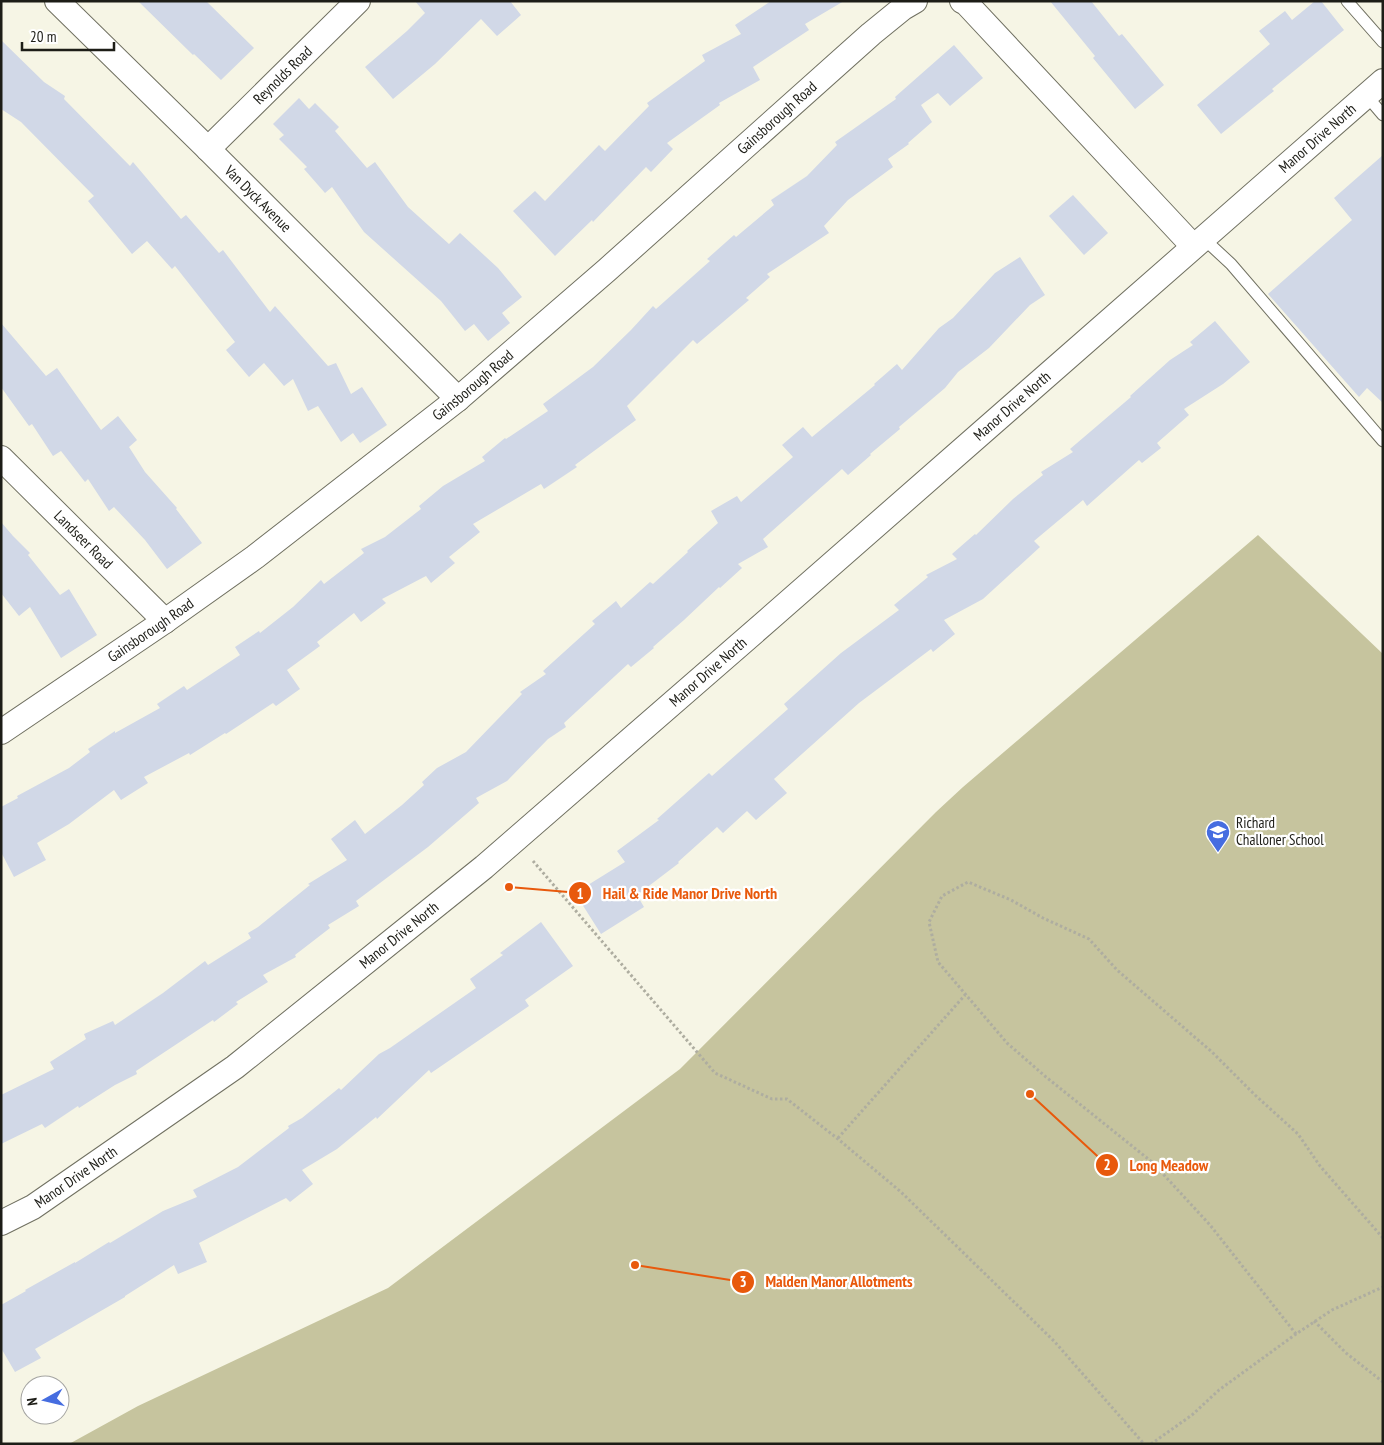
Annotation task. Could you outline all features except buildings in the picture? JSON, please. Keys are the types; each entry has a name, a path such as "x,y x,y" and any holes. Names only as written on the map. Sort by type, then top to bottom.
{"street":[{"name":"Van Dyck Avenue","path":"57,1 458,399"},
{"name":"Reynolds Road","path":"208,149 358,1"},
{"name":"Gainsborough Road","path":"1,732 165,621 255,557 458,399 607,270 871,34 903,8 915,1"},
{"path":"962,1 1198,242"},
{"name":"Manor Drive North","path":"1,1223 33,1207 235,1067 484,867 776,614 1374,88"},
{"name":"Landseer Road","path":"1,458 165,621"}],"lane":[{"path":"1347,1 1383,42"},
{"path":"1374,88 1383,114"},
{"path":"1198,242 1231,264 1383,441"}],"path":[{"path":"515,840 715,1073 772,1099 787,1099 901,1192 1054,1341 1144,1444"},
{"path":"1296,1334 1210,1225 1152,1162 1046,1077 1007,1043 938,962 929,922 942,896 968,882 1011,900 1043,918 1089,939 1118,970 1212,1052 1298,1134 1320,1166 1383,1238"},
{"path":"838,1139 965,995"},
{"path":"1151,1444 1192,1415 1218,1390 1296,1334 1332,1310 1383,1287"},
{"path":"1314,1322 1346,1353 1383,1382"}],"shaded area":[{"path":"1258,535 1383,654 1383,1444 69,1444 138,1406 388,1288 680,1069 963,787"}],"place":[{"name":"Richard Challoner School","path":"1218,853"},
{"name":"Hail & Ride Manor Drive North","path":"509,887"},
{"name":"Long Meadow","path":"1030,1094"},
{"name":"Malden Manor Allotments","path":"635,1265"}]}
